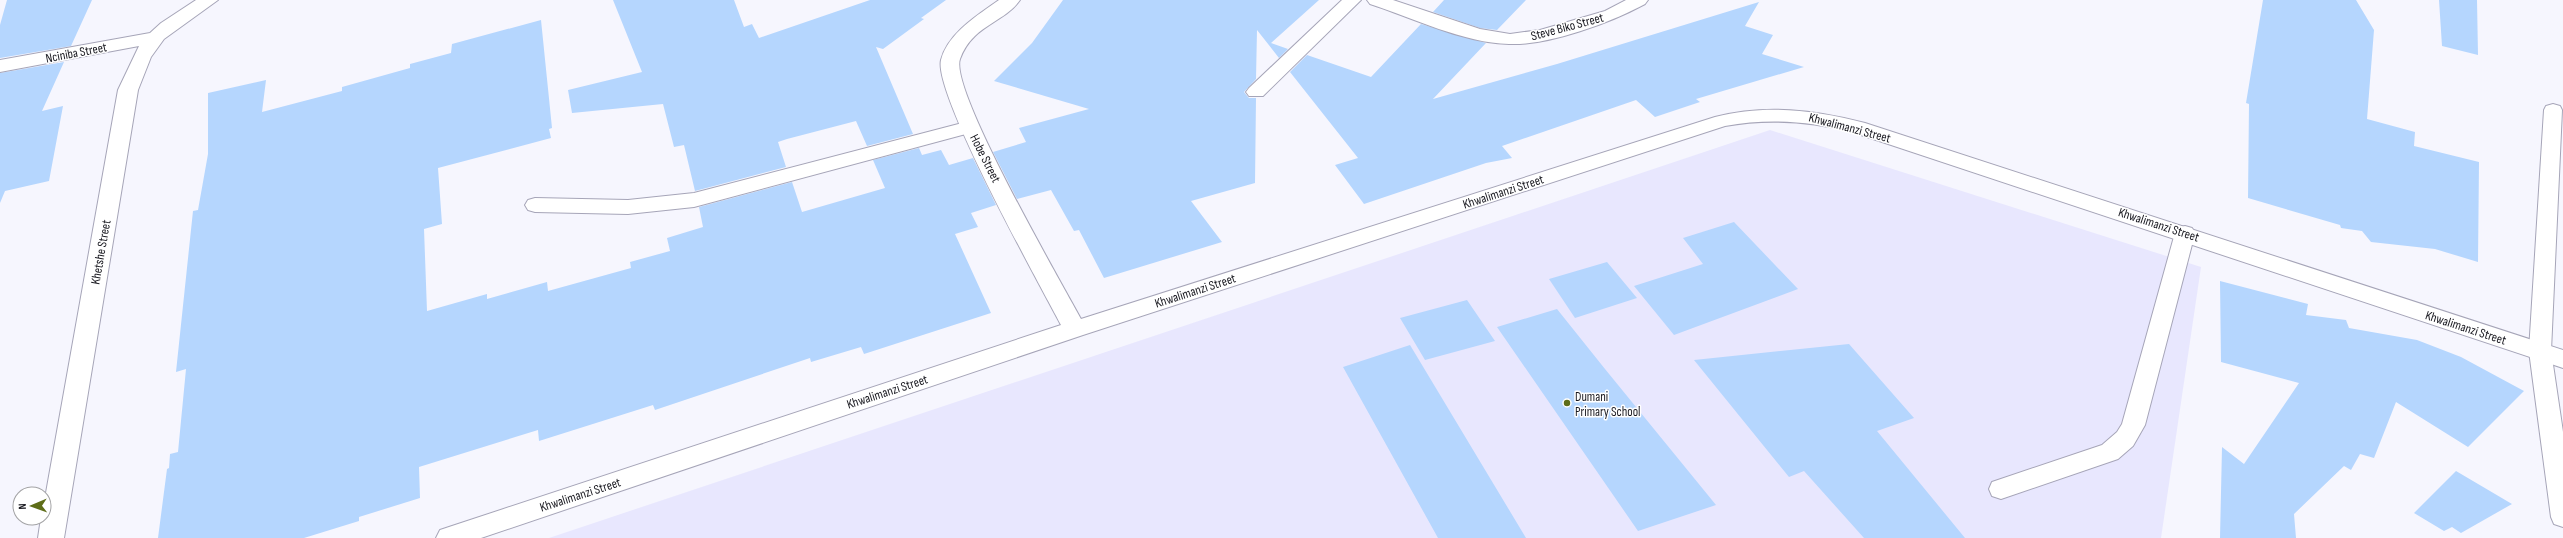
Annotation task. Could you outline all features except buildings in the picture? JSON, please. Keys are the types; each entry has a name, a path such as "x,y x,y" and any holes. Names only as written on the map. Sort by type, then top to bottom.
{"street":[{"name":"Khetshe Street","path":"51,538 128,90 136,66 153,38 176,20 209,0"},
{"name":"Hobe Street","path":"1011,0 970,30 957,45 949,63 952,84 970,127 1075,329"},
{"path":"1256,92 1352,0"},
{"name":"Steve Biko Street","path":"1376,0 1477,34 1510,39 1542,35 1603,17 1627,8 1639,0"},
{"name":"Nciniba Street","path":"0,66 153,38"},
{"name":"Khwalimanzi Street","path":"449,538 1075,329 1722,121 1751,114 1781,113 1816,116 1858,127 2185,233 2563,359"}],"lane":[{"path":"2553,110 2540,351 2563,516"},
{"path":"535,205 628,207 694,200 970,127"},
{"path":"2001,488 2110,452 2125,439 2133,425 2185,233"}],"shaded area":[{"name":"Dumani Primary School","path":"1770,130 2201,267 2161,538 549,538"}],"place":[{"name":"Dumani Primary School","path":"1567,403"}]}
